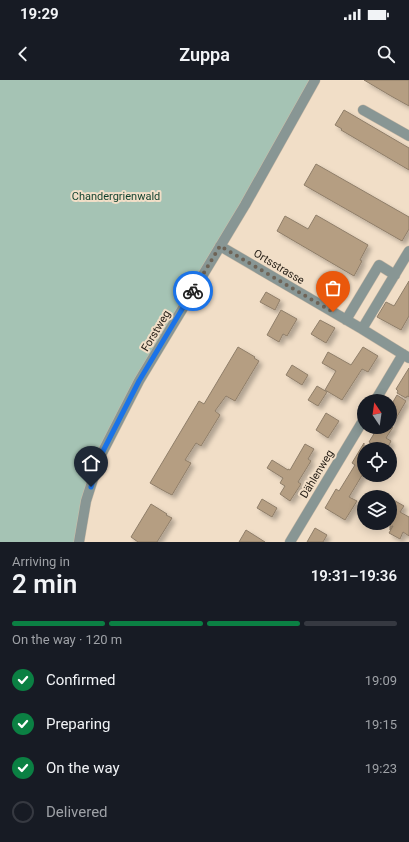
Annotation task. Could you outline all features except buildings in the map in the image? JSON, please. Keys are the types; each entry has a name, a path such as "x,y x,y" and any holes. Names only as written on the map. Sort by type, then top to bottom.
{"street":[{"name":"Forstweg","path":"79,542 86,501 100,457 139,381 244,205 315,80"},
{"path":"363,110 409,136"},
{"name":"Ortsstrasse","path":"220,246 406,356"},
{"path":"362,329 409,251"},
{"path":"346,320 379,265 395,275"},
{"path":"380,394 406,356"},
{"name":"Dählenweg","path":"290,542 357,431"}],"green space":[{"name":"Chandergrienwald","path":"0,80 315,80 100,457 79,542 0,542"}],"way so far":[{"path":"193,291 220,246 333,312"}],"route":[{"path":"91,487 100,457 139,381 193,291"}]}
